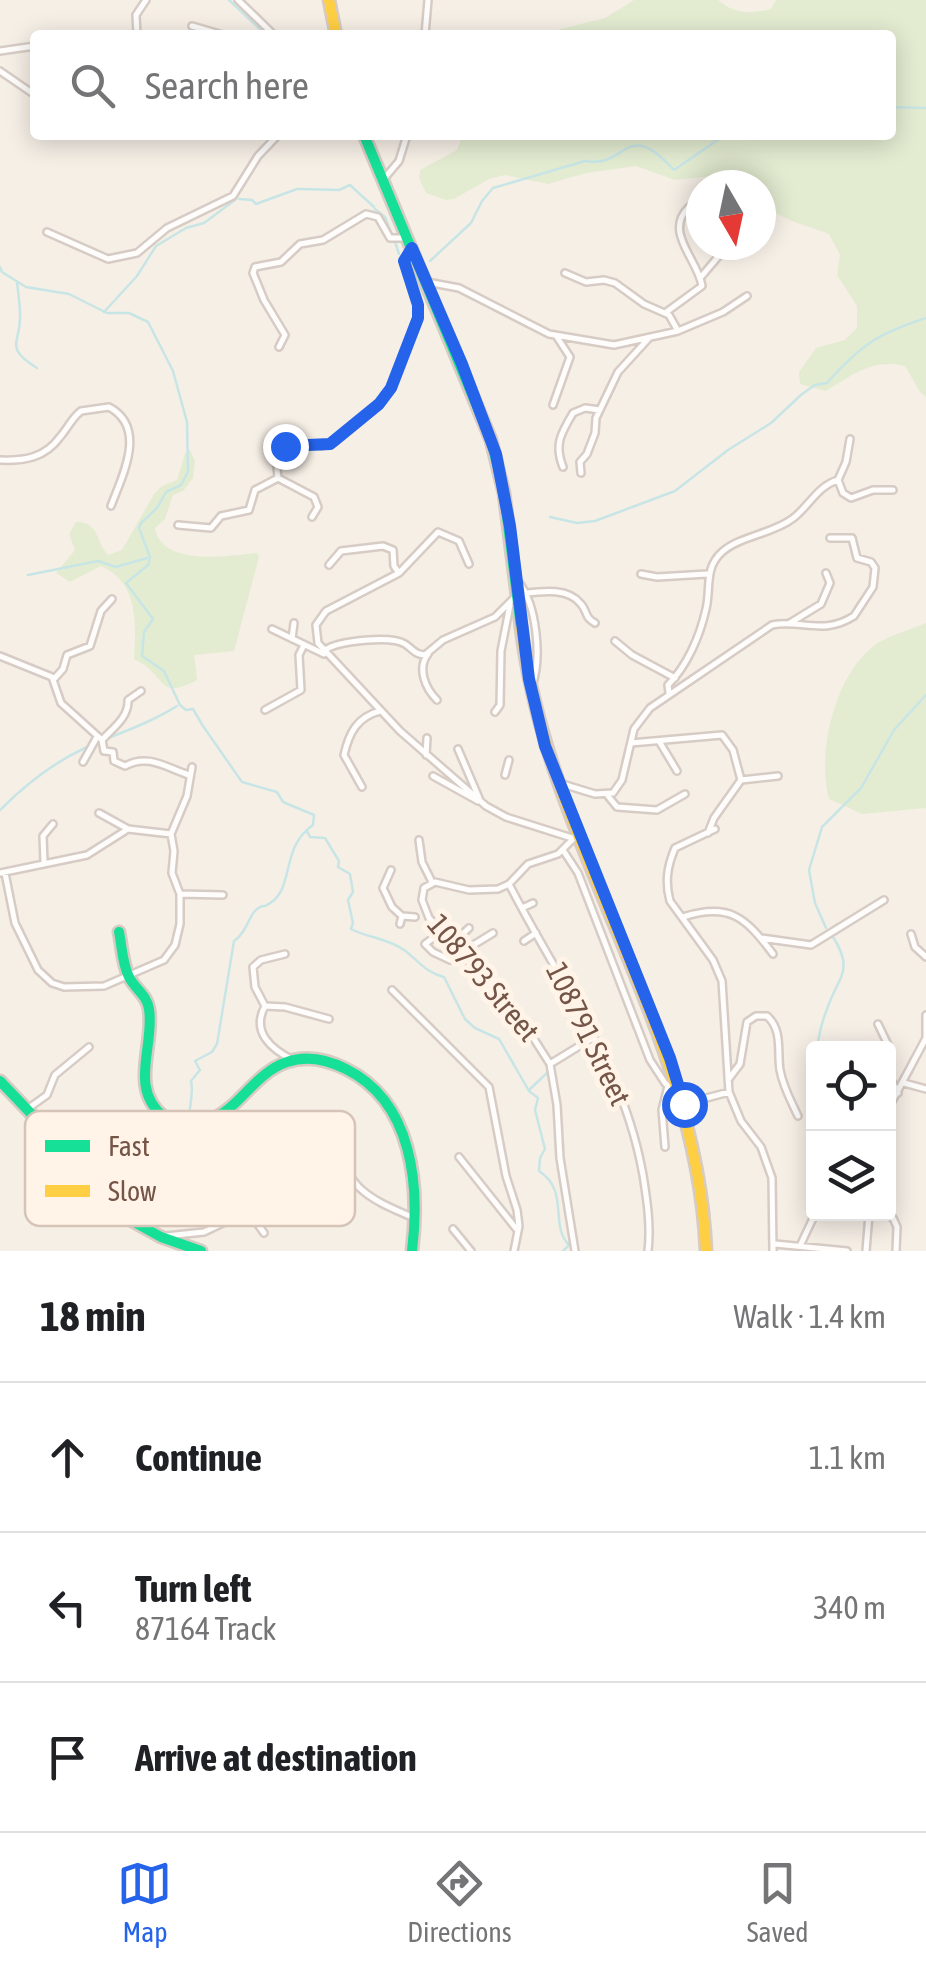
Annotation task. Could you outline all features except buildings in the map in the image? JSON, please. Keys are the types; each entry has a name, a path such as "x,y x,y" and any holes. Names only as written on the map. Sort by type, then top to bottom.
{"main road":[{"path":"332,3 335,30"},
{"path":"366,140 410,251 473,390 496,454 531,688 545,746 575,836 670,1058 695,1143 706,1251"},
{"path":"119,932 129,977 144,993 148,1008 143,1082 158,1111"},
{"path":"223,1111 253,1080 292,1060 320,1059 371,1084 400,1124 406,1146 414,1218 412,1251"},
{"path":"0,1081 26,1110"},
{"path":"141,1226 201,1251"}],"street":[{"path":"137,30 136,16 146,0"},
{"path":"238,0 269,30"},
{"path":"425,30 428,0"},
{"path":"192,26 206,30"},
{"path":"0,50 30,47"},
{"path":"0,70 30,91"},
{"path":"47,232 108,259 137,254 167,228 233,196 258,156 273,140"},
{"path":"383,180 399,160 405,140"},
{"path":"686,211 678,225 686,248"},
{"path":"279,348 285,335 264,300 253,273 256,267 281,262 300,244 323,240 368,214 380,220 389,237 404,236"},
{"path":"278,478 276,456 282,448 330,444 379,404 391,388 418,318 417,301 405,268 410,251"},
{"path":"665,312 701,288 701,277 690,260"},
{"path":"701,277 715,260"},
{"path":"566,273 586,282 604,280 615,284 641,303 665,312 678,331"},
{"path":"426,282 459,288 555,335 614,344 678,331 723,312 747,296"},
{"path":"553,406 570,357 555,335"},
{"path":"581,473 580,462 618,372 649,338"},
{"path":"0,460 38,456 59,439 81,411 109,407 122,416 130,433 125,469 111,506"},
{"path":"562,468 558,443 570,417 584,408 600,410"},
{"path":"669,693 668,685 683,668 706,610 707,574 723,551 782,526 825,486 838,480 850,439"},
{"path":"278,478 314,497 318,507 312,517"},
{"path":"178,525 211,528 221,516 249,510 254,490 278,478"},
{"path":"838,480 844,495 851,498 873,490 893,490"},
{"path":"469,564 459,542 438,532 399,573 334,604 322,615 315,630 325,653 380,711 481,801 506,817 575,836"},
{"path":"790,623 816,628 850,620 872,587 874,564 857,558 850,537 830,538"},
{"path":"329,564 340,551 384,546 393,550 394,566 399,573"},
{"path":"607,795 616,791 622,780 629,743 643,716 669,693 766,628 790,623 821,604 830,583 826,573"},
{"path":"640,574 657,578 707,574"},
{"path":"437,700 423,673 423,661 430,652 443,640 495,616 518,596 567,593 595,623"},
{"path":"495,712 500,705 501,651 518,596"},
{"path":"54,679 64,669 67,655 90,646 100,613 112,599"},
{"path":"292,639 294,622"},
{"path":"272,629 325,653"},
{"path":"325,653 337,644 375,640 403,642 420,655 430,652"},
{"path":"615,641 632,656 675,678"},
{"path":"265,710 302,690 299,655 304,644"},
{"path":"0,656 54,679 61,703 104,751 113,752 114,761 125,766 135,760 149,760 189,775"},
{"path":"82,762 122,720 128,700 140,691"},
{"path":"362,787 344,755 358,723 380,711"},
{"path":"629,743 724,736 740,766 741,780"},
{"path":"426,755 427,738"},
{"path":"658,741 677,770"},
{"path":"458,749 481,801"},
{"path":"505,775 509,760"},
{"path":"128,829 86,855 3,873 14,923 32,964 64,987 104,986 164,960 172,950 179,932 180,894 173,878 171,834 187,796 192,768"},
{"path":"433,776 461,794 481,801"},
{"path":"778,776 741,780 717,812 712,831 675,848 666,883 670,902 713,960 722,981 729,1092 742,1121 761,1147 772,1178 774,1247 847,1251"},
{"path":"559,783 607,795 617,807 657,810 686,794"},
{"path":"99,813 128,829 171,834"},
{"path":"44,862 43,836 53,824"},
{"name":"108793 Street","path":"575,836 563,850 526,866 508,884 493,890 468,890 432,882 424,888 422,900 426,914 520,1017 550,1064 575,1251"},
{"path":"418,840 422,862 432,882"},
{"path":"563,850 578,874 650,1060 684,1102 729,1092"},
{"path":"391,870 382,888 401,920 415,918"},
{"name":"108791 Street","path":"508,884 595,1036 617,1084 638,1147 646,1195 648,1251"},
{"path":"180,894 223,895"},
{"path":"762,938 812,945 884,900"},
{"path":"522,908 533,903"},
{"path":"683,917 698,912 731,913 744,920 773,954"},
{"path":"452,943 470,928"},
{"path":"442,932 425,944 450,960 471,952 470,947 493,933"},
{"path":"524,941 536,933"},
{"path":"911,934 915,947 926,957"},
{"path":"265,1006 255,987 253,967 261,960 285,954"},
{"path":"392,990 489,1087 506,1176 517,1210 514,1251"},
{"path":"265,1006 329,1019"},
{"path":"265,1006 260,1018 264,1038 292,1060"},
{"path":"896,1096 926,1038 926,1015"},
{"path":"728,1080 740,1064 747,1022 756,1016 767,1016 776,1028 780,1071 798,1116"},
{"path":"878,1024 888,1047 890,1080 898,1093"},
{"name":"108793 Street","path":"550,1064 595,1036"},
{"path":"26,1110 47,1095 54,1075 89,1047"},
{"path":"904,1083 926,1089"},
{"path":"665,1148 662,1110 668,1086"},
{"path":"459,1157 518,1231"},
{"path":"355,1184 414,1218"},
{"path":"800,1246 812,1221"},
{"path":"866,1251 868,1221"},
{"path":"895,1221 896,1251"},
{"path":"161,1237 204,1232 218,1226"},
{"path":"259,1226 264,1233"},
{"path":"452,1230 471,1251"}],"green space":[{"path":"634,0 718,0 730,8 750,12 771,9 776,0 926,0 926,397 905,366 893,364 863,370 826,391 800,384 799,372 816,348 845,340 857,328 857,306 837,275 840,255 829,234 776,213 776,170 686,170 686,179 675,180 636,166 586,173 548,184 505,175 446,200 426,193 419,178 420,170 457,150 461,140 896,140 896,30 557,30 605,18"},
{"path":"190,450 195,461 193,478 183,491 173,495 165,519 155,528 160,540 183,554 214,557 257,553 259,557 234,651 194,655 197,680 174,688 134,659 132,606 129,594 113,573 101,566 70,582 56,573 75,550 69,534 76,522 93,529 108,555 122,550 154,494 177,480 185,453"},
{"path":"926,623 926,808 862,814 829,799 825,758 833,712 841,690 865,653 881,641"}],"waterway":[{"path":"229,0 261,30"},
{"path":"896,107 926,108"},
{"path":"430,261 471,223 493,188 585,161 610,158 636,146 658,154 674,170 718,140"},
{"path":"299,189 339,190 350,185 374,207"},
{"path":"239,199 256,204 297,189"},
{"path":"104,312 137,276 156,246 186,228 204,223 235,200"},
{"path":"375,209 385,217 392,235"},
{"path":"395,242 399,254"},
{"path":"0,267 26,287 69,294 107,313 129,313 148,322 173,371 187,422 188,472 181,485 166,492 157,508 141,523 139,528 150,557 148,565 126,583 153,619 144,632 142,656 164,671 180,705 186,710 193,709 242,782 277,792 283,802 314,815 313,825 295,846 281,891 265,906"},
{"path":"17,282 17,349 37,368"},
{"path":"550,517 577,523 595,521 675,491 771,423 802,394 815,385 827,383 871,342 926,318"},
{"path":"28,575 98,561 116,567 147,558"},
{"path":"826,928 815,903 809,870 822,827 861,788 894,730 926,695"},
{"path":"0,810 60,761 177,706"},
{"path":"307,831 310,837 325,838 339,861 338,867 350,874 351,929 398,946 444,977 465,1019 499,1039 529,1091 538,1098 535,1110 545,1149 539,1171 554,1188 560,1228 569,1245 563,1251"},
{"path":"190,1111 191,1081 200,1070 195,1061 212,1052 217,1044 234,941 263,906"},
{"path":"819,1041 844,965 831,934"},
{"path":"530,1089 547,1073"}],"traffic: fast":[{"path":"366,140 491,440 504,493 521,627"},
{"path":"119,932 127,972 149,1009 145,1080 147,1093 158,1111"},
{"path":"225,1111 275,1067 302,1059 332,1063 368,1084 386,1102 407,1148 414,1200 412,1251"},
{"path":"0,1081 29,1111"},
{"path":"141,1226 201,1251"}],"traffic: slow":[{"path":"329,0 335,30"},
{"path":"521,627 536,708 560,786 677,1091 697,1169 706,1251"}],"route":[{"path":"285,446 322,446 334,442 379,404 391,388 418,318 418,305 404,261 412,248 496,454 510,526 529,679 545,746 670,1058 684,1104"}]}
